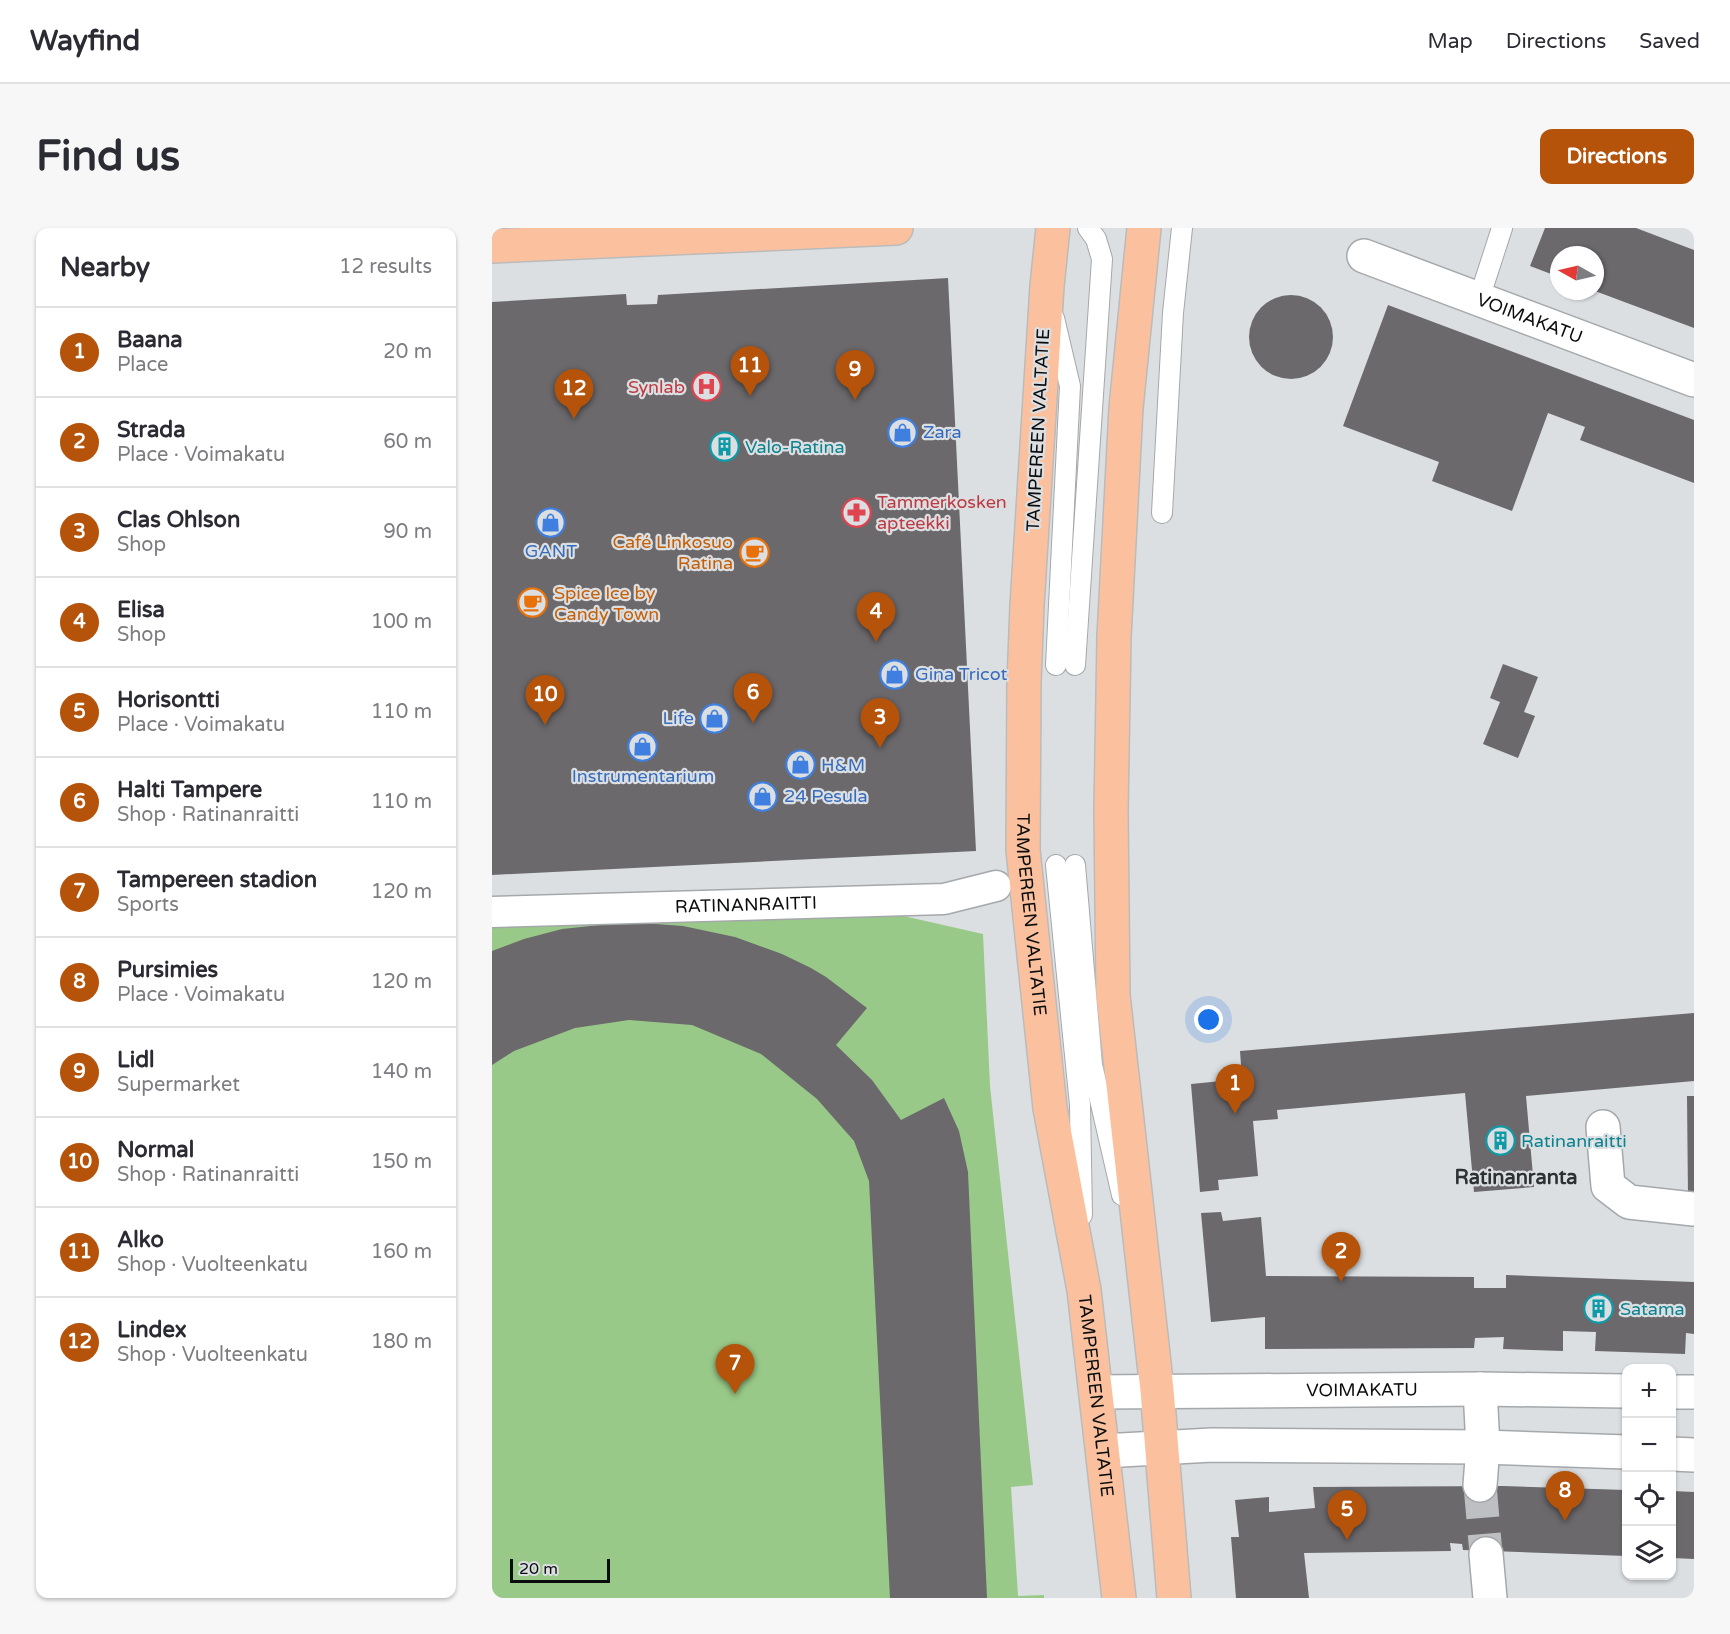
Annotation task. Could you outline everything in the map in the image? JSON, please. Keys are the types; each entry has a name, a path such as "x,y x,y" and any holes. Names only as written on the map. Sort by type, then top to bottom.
{"main road":[{"path":"492,246 896,228"},
{"name":"TAMPEREEN VALTATIE","path":"1053,228 1047,286 1027,606 1023,850 1050,1108 1084,1290 1119,1598"},
{"path":"1144,228 1131,343 1114,637 1111,811 1113,995 1157,1390 1174,1598"}],"street":[{"name":"VOIMAKATU","path":"1364,256 1694,380"},
{"name":"RATINANRAITTI","path":"492,912 944,899 996,886"},
{"path":"1604,1127 1608,1185 1629,1202 1694,1209"},
{"name":"VOIMAKATU","path":"1096,1392 1480,1389 1622,1391"},
{"path":"1480,1389 1483,1447 1480,1485"},
{"path":"1676,1392 1694,1392"},
{"path":"1103,1451 1212,1444 1483,1447 1622,1452"},
{"path":"1676,1454 1694,1455"},
{"path":"1486,1554 1490,1598"}],"lane":[{"path":"1047,286 1070,386 1066,665 1102,260 1096,238 1088,228"},
{"path":"1162,513 1173,313 1182,228"},
{"path":"1479,299 1502,228"},
{"path":"1084,1290 1080,1105 1066,865 1092,1065 1148,1311"}],"green space":[{"path":"877,910 983,934 990,1086 1033,1485 1011,1487 1018,1596 1044,1595 1044,1598 492,1598 492,920"}],"building":[{"path":"1545,228 1636,228 1694,250 1694,328 1604,294 1604,246 1550,246 1550,274 1530,266"},
{"name":"Valo-Ratina","path":"948,278 976,851 492,875 492,302 626,294 627,305 657,304 658,295"},
{"path":"1291,295 1307,298 1321,307 1330,321 1333,337 1330,353 1321,367 1307,376 1291,379 1275,376 1261,367 1252,353 1249,337 1252,321 1261,307 1275,298"},
{"path":"1388,305 1694,420 1694,483 1580,440 1585,427 1548,413 1512,511 1432,481 1439,462 1343,426"},
{"path":"1503,664 1538,677 1524,712 1535,716 1518,758 1483,744 1500,702 1490,698"},
{"path":"629,922 683,926 735,937 782,954 811,968 867,1008 836,1045 872,1080 901,1120 944,1098 959,1131 968,1172 987,1598 890,1598 869,1181 854,1141 817,1099 761,1054 692,1025 629,1020 575,1028 514,1051 492,1065 492,951 524,939 562,929"},
{"path":"1694,1013 1694,1081 1526,1096 1534,1187 1474,1192 1465,1093 1277,1110 1278,1119 1253,1121 1258,1176 1218,1180 1219,1190 1200,1192 1191,1084 1242,1079 1240,1051"},
{"path":"1687,1096 1694,1096 1694,1197 1688,1197"},
{"path":"1221,1212 1223,1221 1261,1217 1266,1276 1474,1277 1474,1288 1506,1288 1506,1275 1694,1282 1694,1334 1686,1333 1685,1354 1595,1351 1596,1332 1563,1331 1563,1351 1503,1349 1504,1337 1475,1338 1474,1348 1265,1349 1265,1317 1211,1322 1201,1213"},
{"path":"1503,1486 1622,1490 1622,1556 1463,1550 1462,1544 1450,1543 1451,1551 1304,1553 1309,1598 1236,1598 1231,1537 1239,1537 1235,1500 1269,1497 1269,1512 1315,1508 1313,1487"},
{"path":"1676,1491 1694,1492 1694,1559 1676,1558"}],"tunnel":[{"path":"1480,1485 1486,1554"}],"place":[{"name":"Synlab","path":"706,387"},
{"name":"Alko","path":"750,396"},
{"name":"Lidl","path":"855,400"},
{"name":"Lindex","path":"574,419"},
{"name":"Zara","path":"902,432"},
{"name":"Valo-Ratina","path":"724,447"},
{"name":"Tammerkosken apteekki","path":"856,512"},
{"name":"GANT","path":"551,522"},
{"name":"Café Linkosuo Ratina","path":"754,552"},
{"name":"Spice Ice by Candy Town","path":"533,603"},
{"name":"Elisa","path":"876,642"},
{"name":"Gina Tricot","path":"894,674"},
{"name":"Life","path":"715,718"},
{"name":"Halti Tampere","path":"753,723"},
{"name":"Normal","path":"545,725"},
{"name":"Instrumentarium","path":"643,747"},
{"name":"Clas Ohlson","path":"880,748"},
{"name":"H&M","path":"800,765"},
{"name":"24 Pesula","path":"763,796"},
{"name":"Baana","path":"1235,1114"},
{"name":"Ratinanraitti","path":"1500,1141"},
{"name":"Strada","path":"1341,1282"},
{"name":"Satama","path":"1599,1309"},
{"name":"Tampereen stadion","path":"735,1394"},
{"name":"Pursimies","path":"1565,1521"},
{"name":"Horisontti","path":"1347,1540"}],"district":[{"name":"Ratinanranta","path":"1516,1178"}]}
